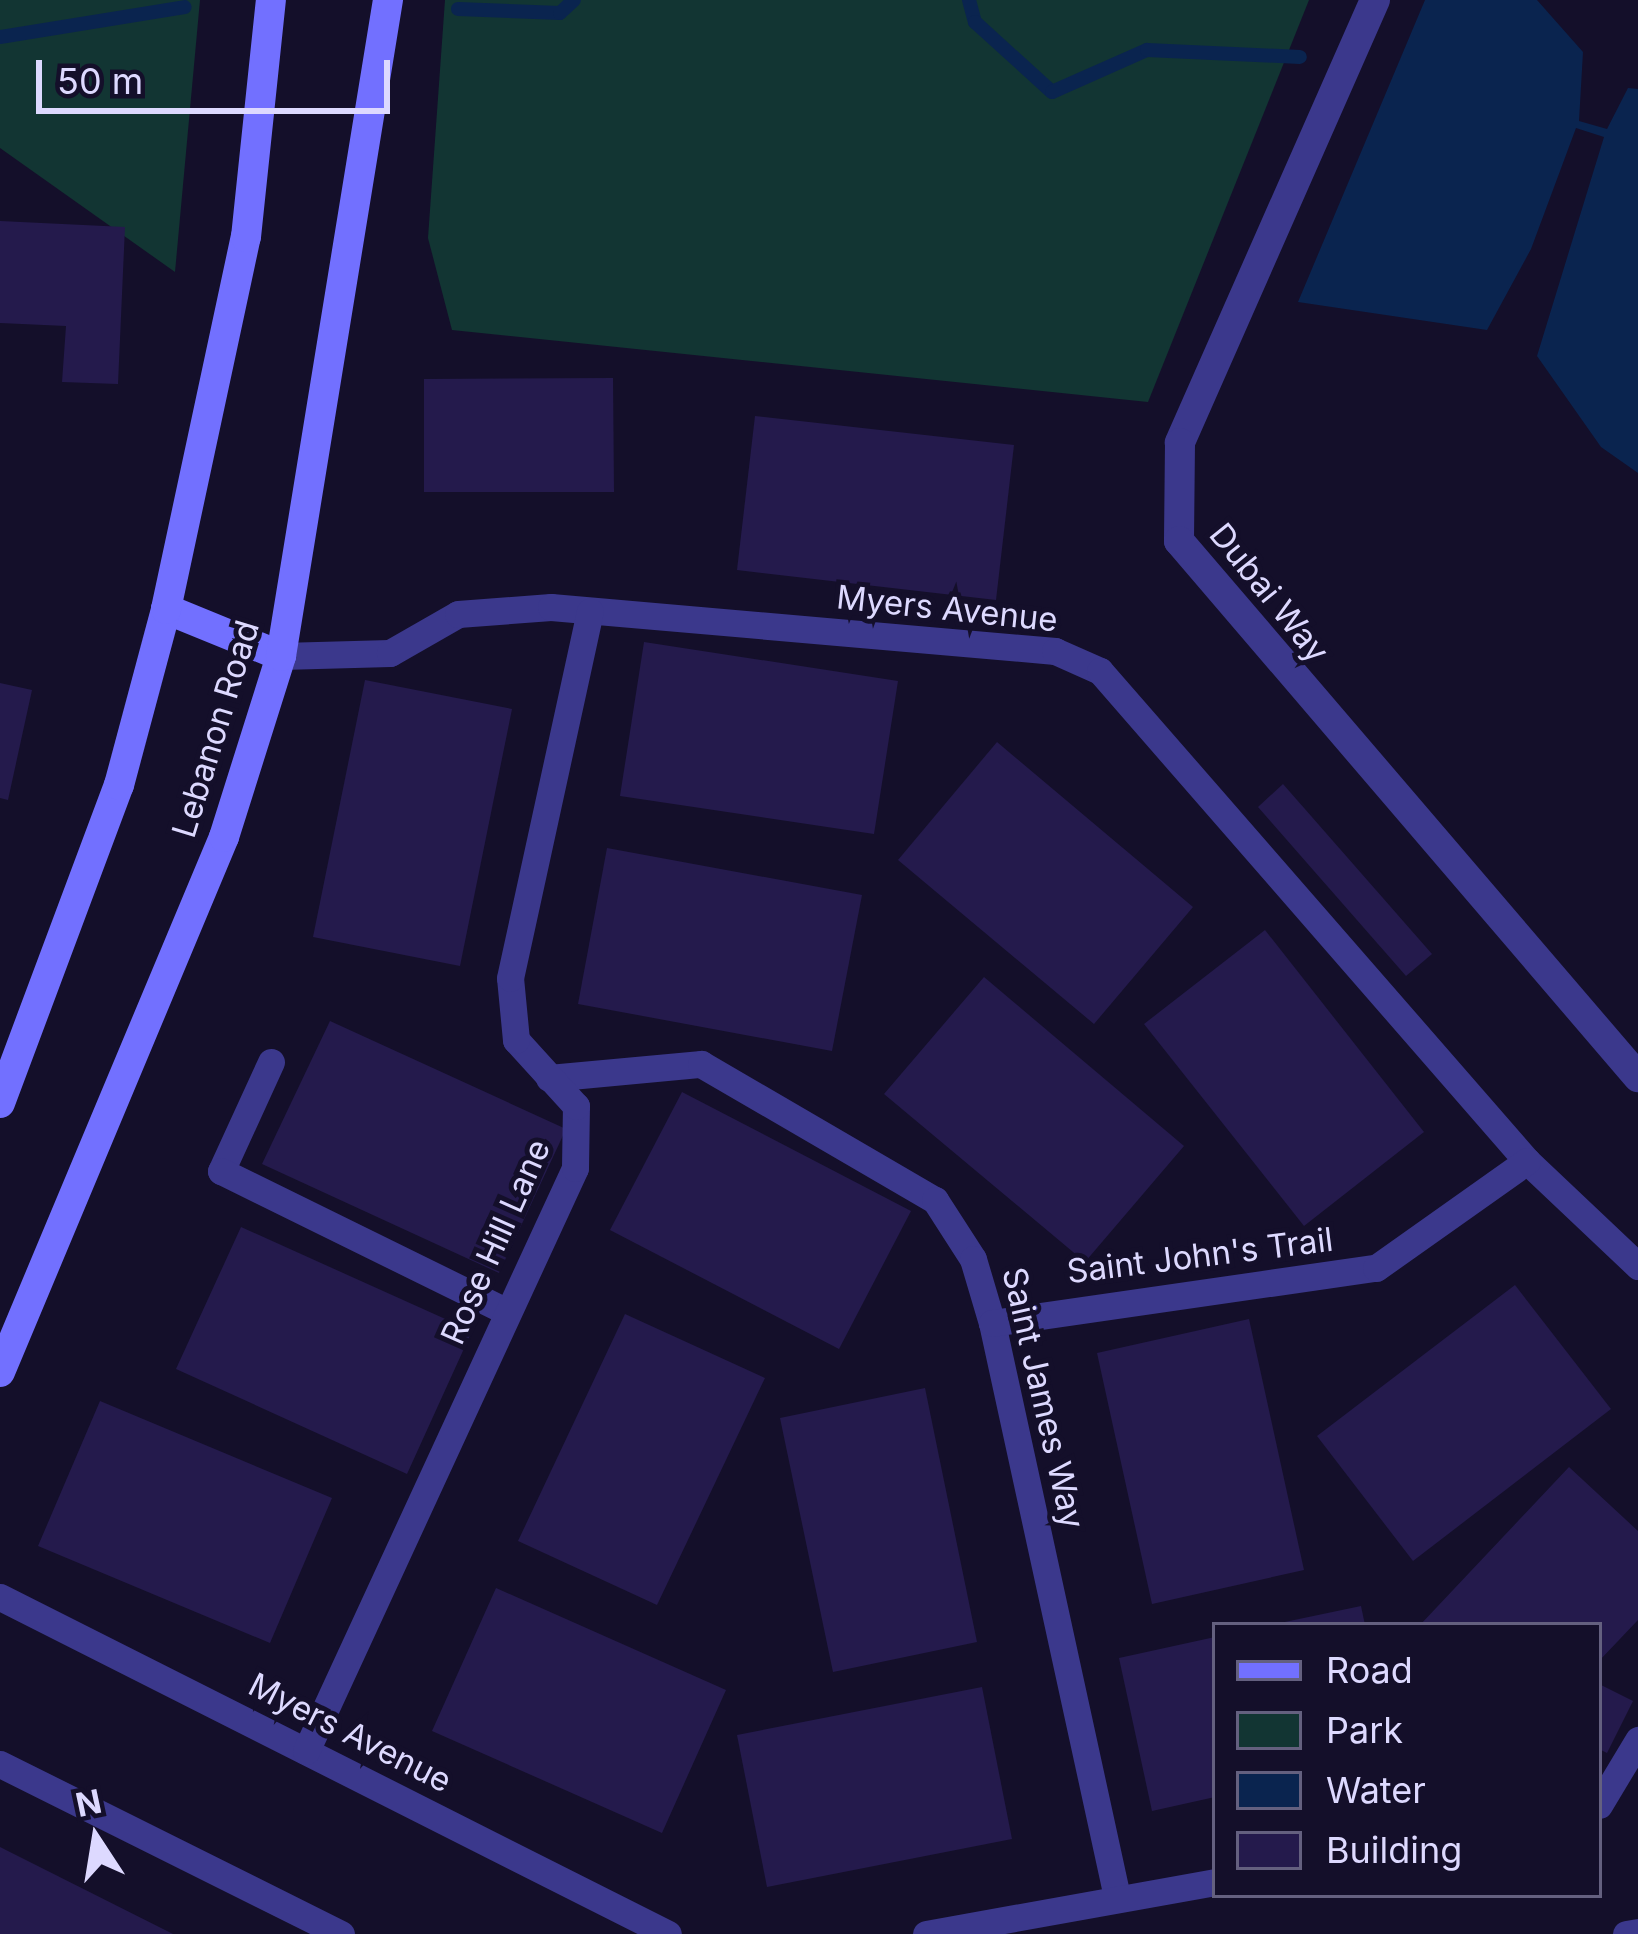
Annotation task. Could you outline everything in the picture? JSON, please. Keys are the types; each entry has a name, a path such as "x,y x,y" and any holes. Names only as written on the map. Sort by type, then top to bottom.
{"main road":[{"path":"0,1102 118,785 166,609 242,259 271,0"},
{"name":"Lebanon Road","path":"0,1372 224,837 281,656 388,0"},
{"path":"166,609 281,656"}],"street":[{"name":"Dubai Way","path":"1376,0 1180,443 1179,541 1638,1077"}],"lane":[{"name":"Myers Avenue","path":"281,656 390,653 458,614 590,612 1055,651 1100,670 1527,1161 1638,1266"},
{"name":"Rose Hill Lane","path":"306,1751 580,1138 576,1106 516,1040 510,978 590,612"},
{"path":"271,1062 221,1172 506,1311"},
{"name":"Saint James Way","path":"549,1078 701,1064 935,1200 973,1259 992,1323 1117,1897"},
{"name":"Saint John's Trail","path":"992,1323 1376,1268 1527,1161"},
{"name":"Myers Avenue","path":"0,1597 668,1934"},
{"path":"1602,1800 1638,1740"},
{"path":"0,1764 341,1934"},
{"path":"926,1934 1212,1882"},
{"path":"1626,1934 1638,1932"}],"green space":[{"path":"0,0 200,0 175,272 0,148"},
{"path":"445,0 1309,0 1148,402 452,330 428,238"}],"water":[{"path":"1425,0 1537,0 1583,52 1579,121 1607,129 1628,88 1638,89 1638,473 1601,447 1537,356 1604,137 1576,128 1531,249 1487,330 1298,302"}],"building":[{"path":"0,221 125,227 118,384 62,382 66,326 0,323"},
{"path":"613,378 614,492 424,492 424,379"},
{"path":"755,416 1014,445 996,600 737,570"},
{"path":"644,642 898,681 874,834 620,796"},
{"path":"365,680 512,709 460,966 313,937"},
{"path":"0,683 32,690 8,800 0,798"},
{"path":"997,742 1193,907 1094,1024 898,860"},
{"path":"1283,784 1432,954 1406,976 1258,807"},
{"path":"607,848 862,895 832,1051 578,1004"},
{"path":"1265,930 1424,1132 1304,1226 1144,1024"},
{"path":"984,977 1184,1146 1085,1262 884,1094"},
{"path":"330,1021 566,1129 499,1273 262,1164"},
{"path":"682,1092 911,1211 839,1349 610,1230"},
{"path":"241,1227 472,1331 407,1474 176,1369"},
{"path":"1515,1285 1611,1409 1413,1561 1317,1436"},
{"path":"625,1314 765,1378 657,1605 518,1541"},
{"path":"1249,1319 1304,1570 1152,1604 1097,1353"},
{"path":"925,1388 977,1642 833,1672 780,1418"},
{"path":"100,1401 332,1498 270,1643 38,1546"},
{"path":"1569,1467 1638,1531 1638,1620 1602,1658 1602,1622 1423,1622"},
{"path":"496,1588 726,1690 662,1833 432,1731"},
{"path":"1361,1606 1364,1622 1285,1622"},
{"path":"1212,1638 1212,1798 1152,1811 1119,1658"},
{"path":"1602,1686 1633,1701 1607,1753 1602,1750"},
{"path":"982,1687 1012,1839 767,1887 737,1735"},
{"path":"0,1847 173,1934 0,1934"}],"waterway":[{"path":"458,9 560,13 574,0"},
{"path":"969,0 975,22 1052,92 1147,50 1300,57"},
{"path":"0,37 185,7"}]}
